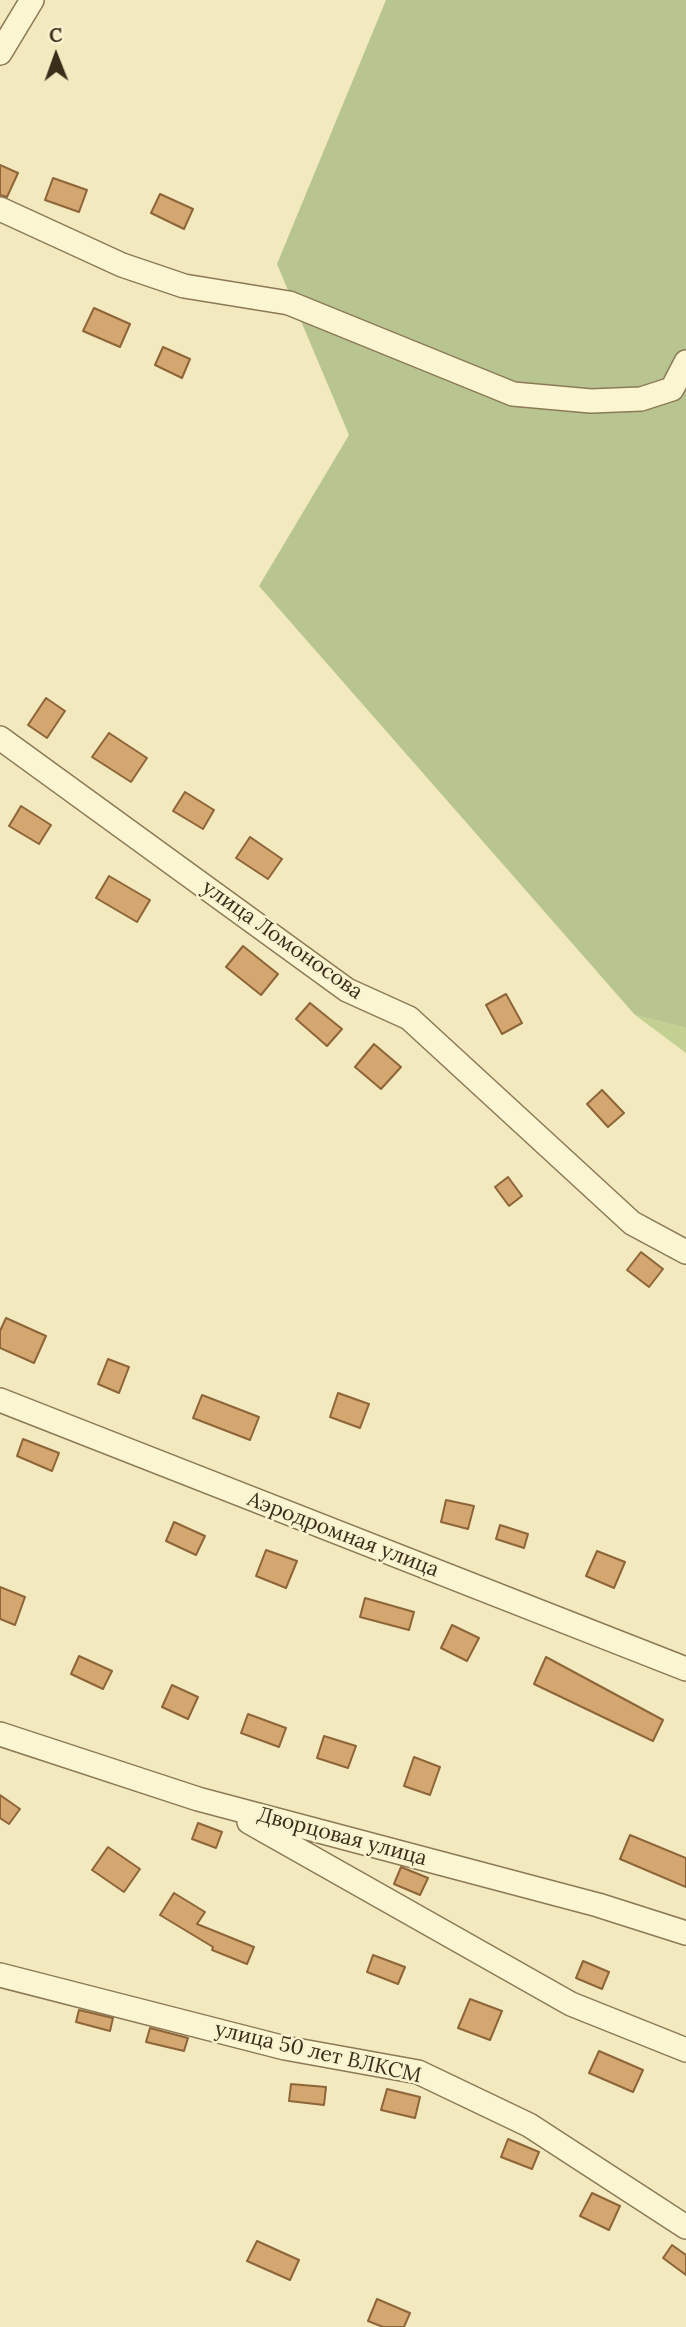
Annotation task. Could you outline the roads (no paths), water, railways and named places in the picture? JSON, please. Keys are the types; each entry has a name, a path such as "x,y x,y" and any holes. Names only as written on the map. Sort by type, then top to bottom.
{"street":[{"path":"0,53 32,0"},
{"path":"0,209 122,265 184,286 289,303 513,394 591,401 641,399 679,390 686,362"},
{"name":"улица Ломоносова","path":"0,738 347,990 409,1018 632,1223 686,1252"},
{"name":"Аэродромная улица","path":"0,1400 686,1669"},
{"name":"Дворцовая улица","path":"0,1734 220,1805 597,1905 686,1933"},
{"path":"220,1805 571,2004 686,2050"},
{"name":"улица 50 лет ВЛКСМ","path":"0,1975 285,2048 418,2072 529,2125 686,2227"}]}
